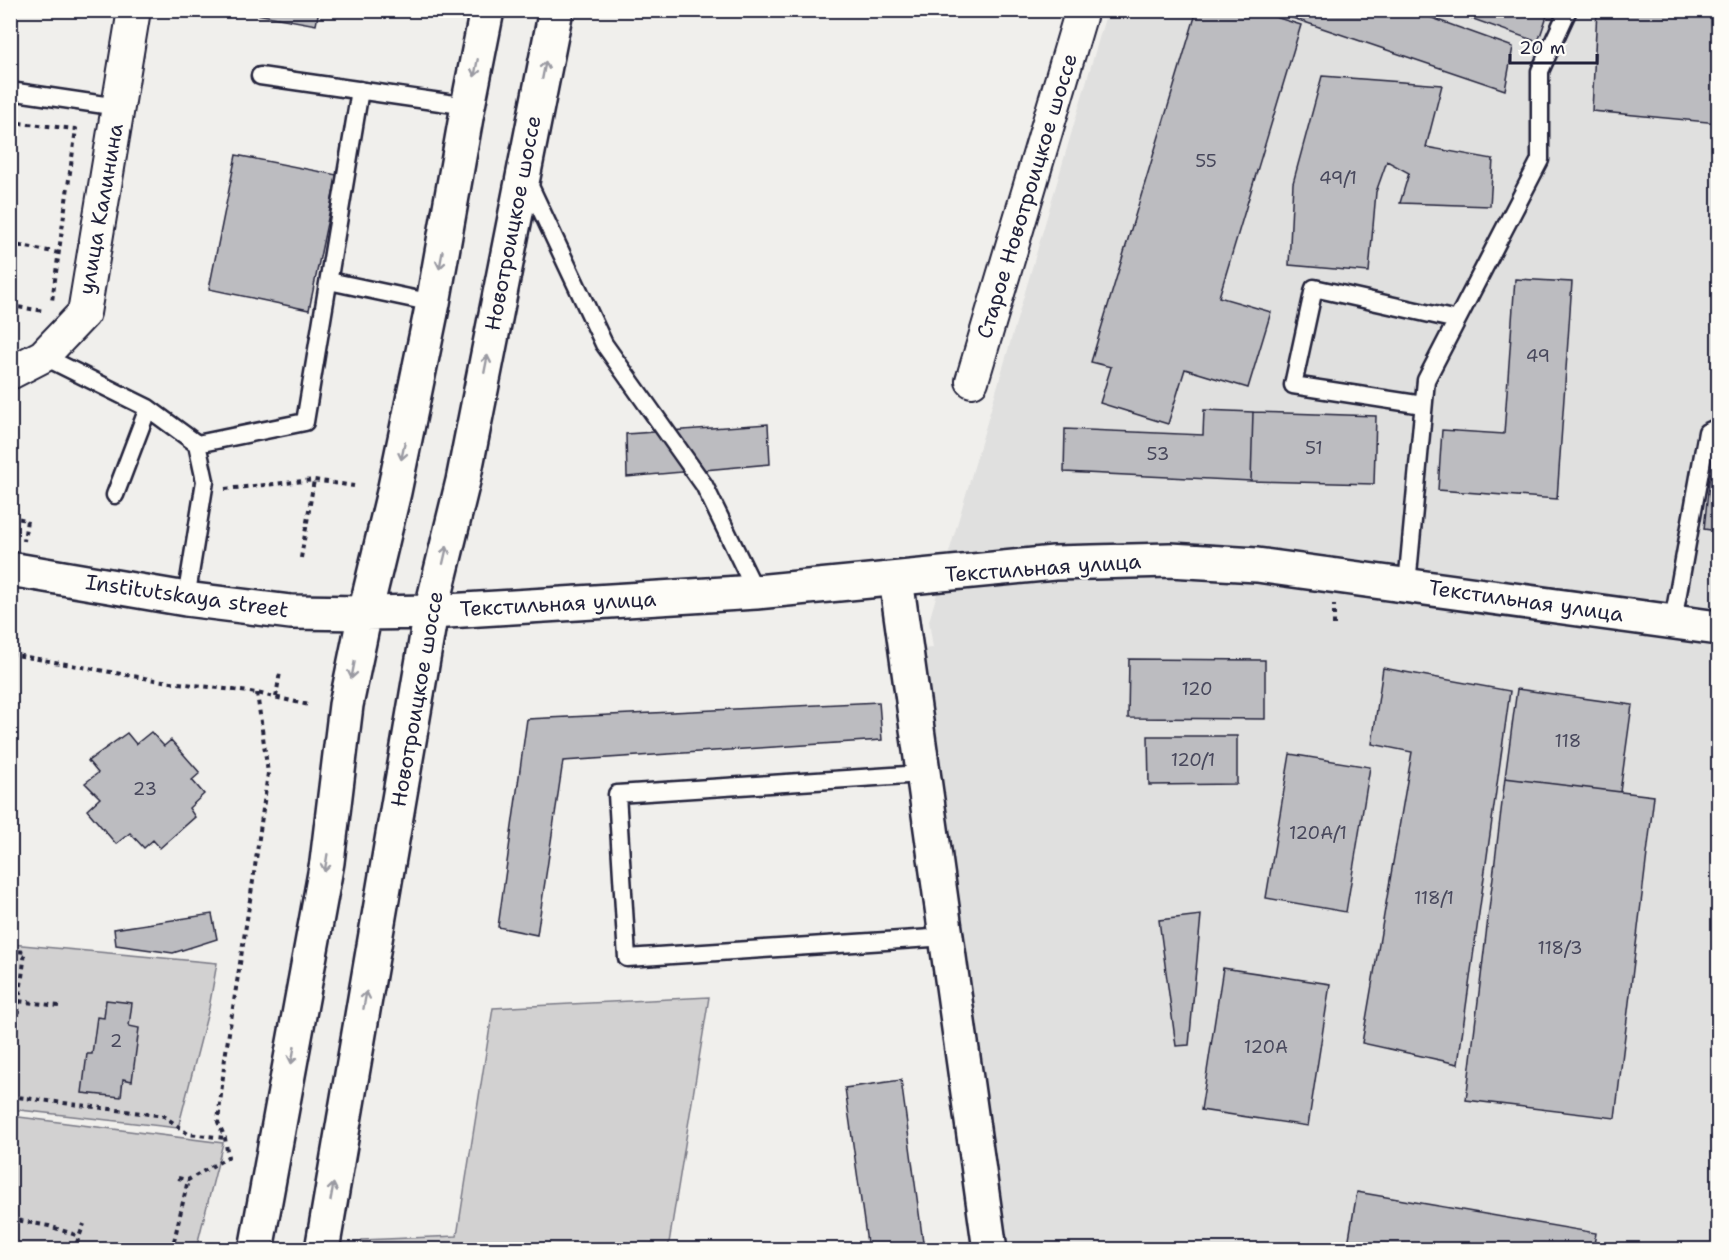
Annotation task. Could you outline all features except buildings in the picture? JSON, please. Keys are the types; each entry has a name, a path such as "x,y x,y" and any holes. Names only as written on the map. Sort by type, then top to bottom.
{"main road":[{"path":"256,1250 327,862 346,705 364,613 394,492 433,303 487,10"},
{"name":"Новотроицкое шоссе","path":"322,1250 431,612 463,481 556,10"},
{"name":"Текстильная улица","path":"364,613 431,612 756,592 1054,563 1170,560 1257,565 1719,628"},
{"name":"Institutskaya street","path":"10,569 186,599 291,612 364,613"},
{"path":"896,579 990,1250"}],"street":[{"name":"улица Калинина","path":"10,373 43,356 84,313 134,10"},
{"name":"Старое Новотроицкое шоссе","path":"972,381 1082,10"}],"lane":[{"path":"1407,585 1426,380 1540,160 1540,71 1568,10"},
{"path":"260,76 468,106"},
{"path":"197,444 305,422 360,90"},
{"path":"10,91 118,107"},
{"path":"523,173 604,344 704,486 756,592"},
{"path":"329,281 433,303"},
{"path":"1424,405 1293,386 1314,288 1457,320"},
{"path":"43,356 148,408 197,444 205,481 186,599"},
{"path":"115,495 148,408"},
{"path":"1673,621 1707,432 1719,427"},
{"path":"922,774 616,794 627,958 947,937"}],"path":[{"path":"10,122 76,129 51,312 10,306"},
{"path":"10,244 59,253"},
{"path":"204,492 314,480 354,486"},
{"path":"301,558 314,480"},
{"path":"10,654 155,680 257,693 309,705"},
{"path":"276,697 280,672"},
{"path":"178,1178 188,1180 228,1157 225,1138 218,1122 225,1058 268,774 257,693"},
{"path":"10,719 10,744"},
{"path":"10,950 25,952 10,1077"},
{"path":"10,1000 59,1006"},
{"path":"10,1096 164,1116 188,1134 225,1138"},
{"path":"172,1250 188,1180"},
{"path":"10,1219 49,1226 79,1236"},
{"path":"71,1250 84,1224"},
{"path":"75,1245 85,1250"}],"shaded area":[{"path":"1107,11 1718,11 1718,1249 1004,1249 919,649 933,648 929,621"},
{"path":"11,944 217,963 209,1008 178,1128 11,1109"},
{"path":"709,997 668,1249 361,1249 362,1240 457,1236 493,1008"},
{"path":"11,1116 223,1143 196,1249 11,1249"}]}
